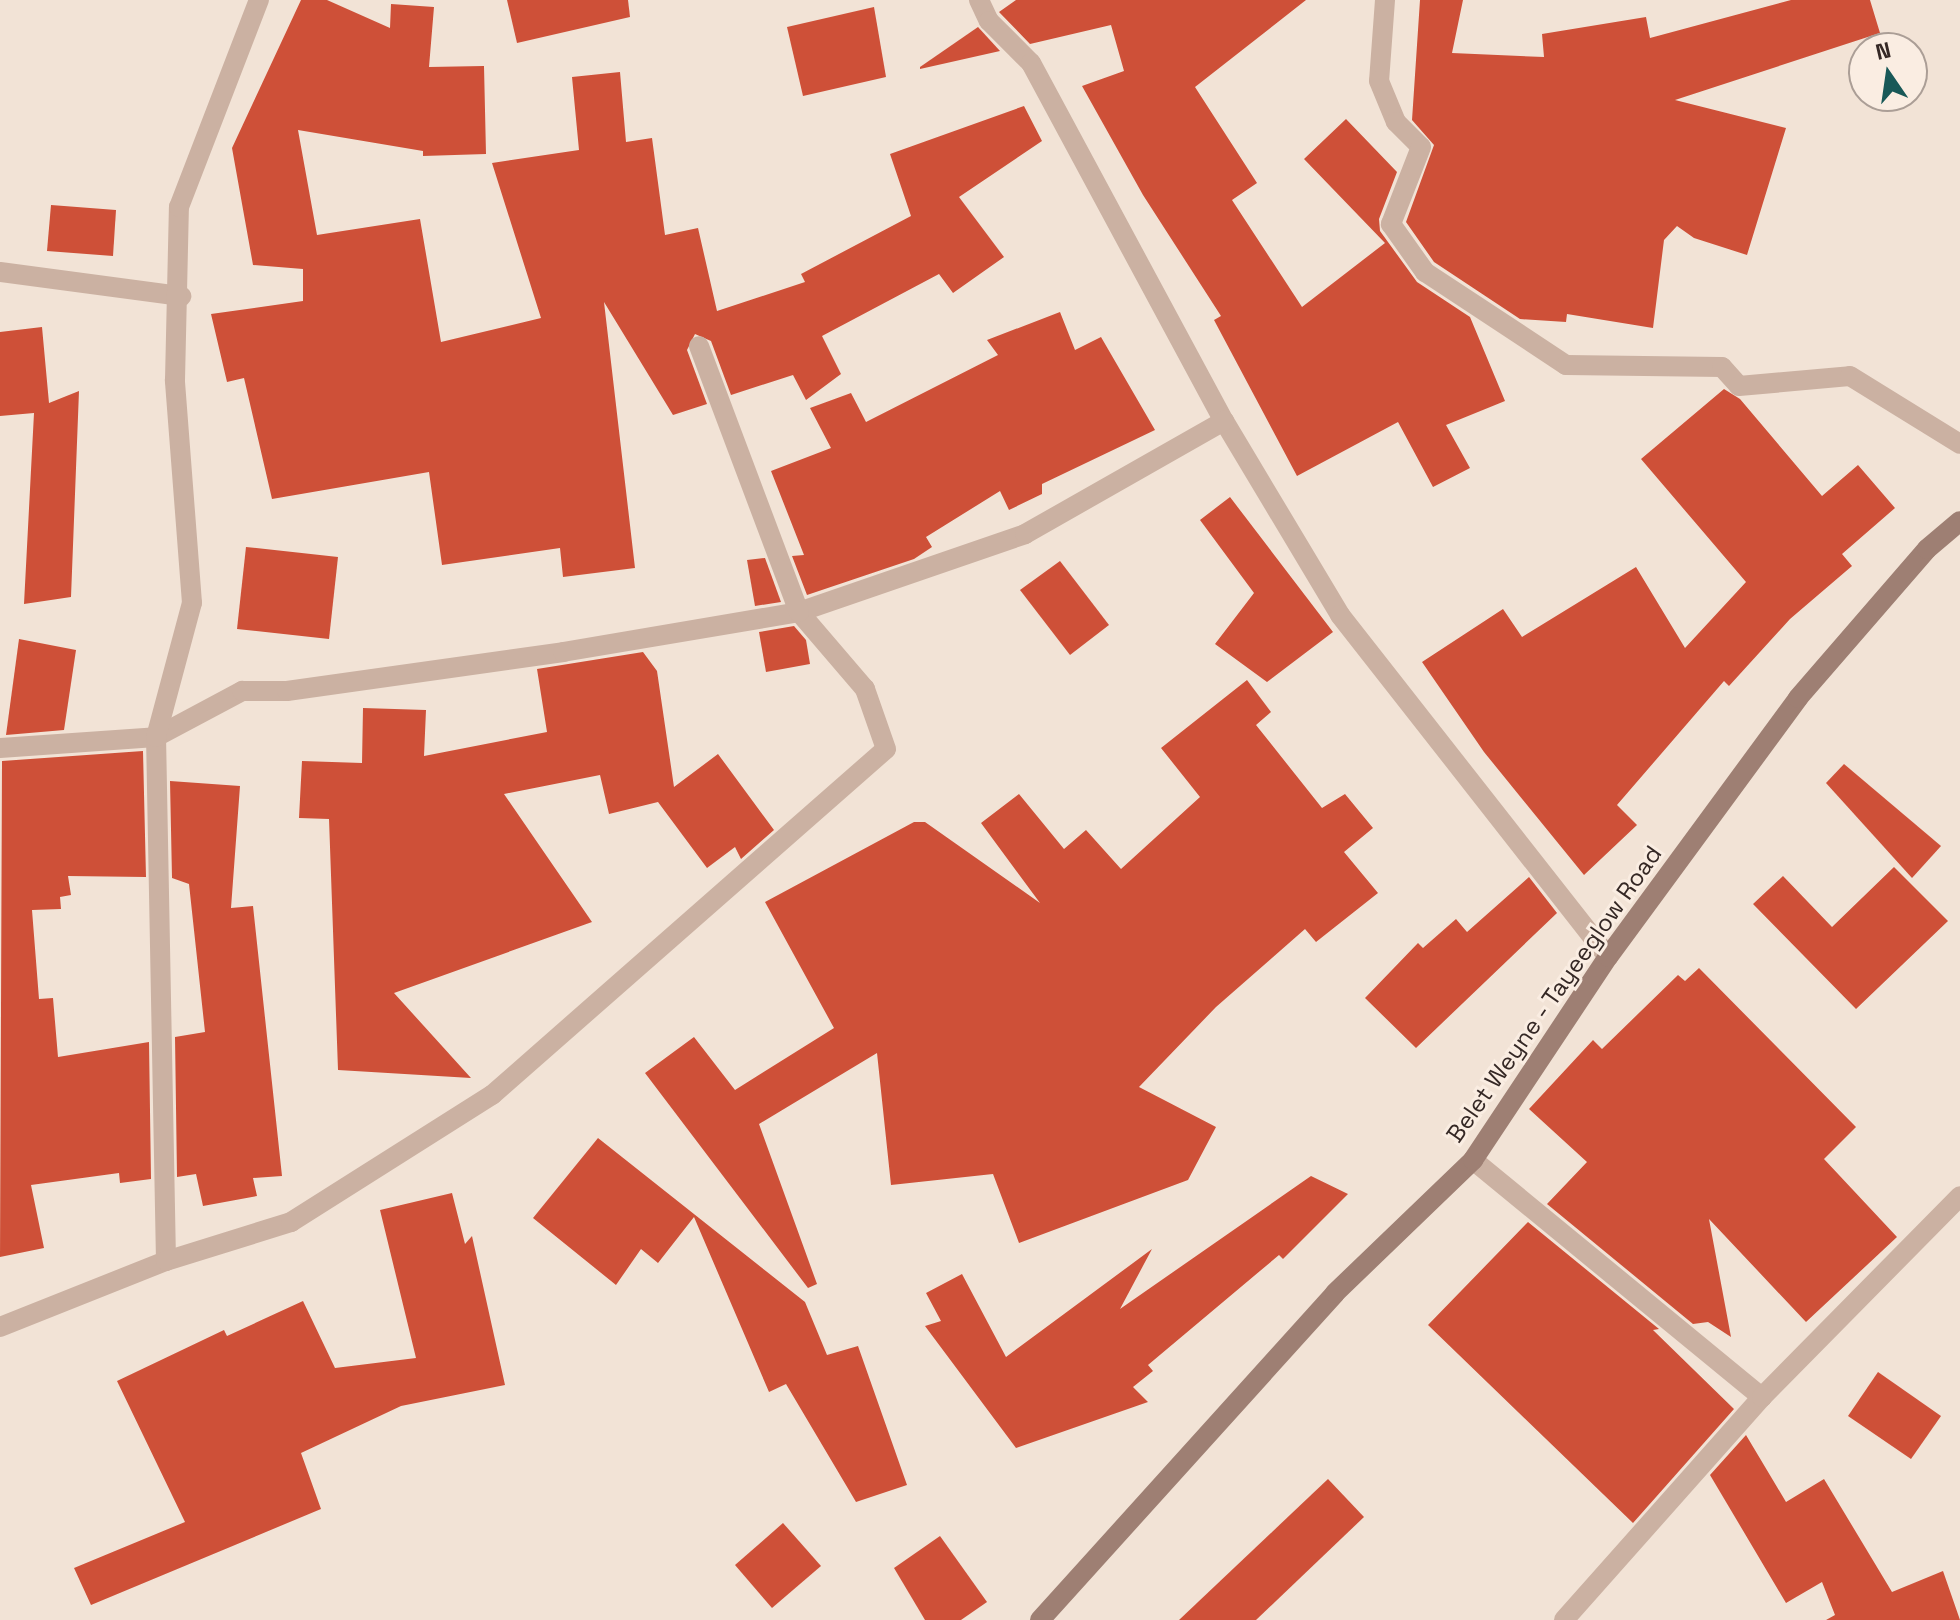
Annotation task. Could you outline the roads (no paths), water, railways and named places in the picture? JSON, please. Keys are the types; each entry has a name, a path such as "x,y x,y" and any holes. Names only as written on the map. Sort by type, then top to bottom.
{"main road":[{"name":"Belet Weyne - Tayeeglow Road","path":"1040,1620 1335,1293 1473,1160 1608,957 1798,698 1927,549 1960,521"}],"street":[{"path":"166,1261 156,737 192,603 175,380 181,296 179,207 259,0"},
{"path":"979,0 989,21 1031,63 1224,421 1340,615 1608,957"},
{"path":"1385,0 1379,81 1396,122 1421,147 1391,224 1425,272 1566,365 1722,367 1739,386 1850,376 1960,444"},
{"path":"0,272 181,296"},
{"path":"0,1327 166,1261 291,1222 492,1095 886,749 865,689 799,612 699,346"},
{"path":"0,748 156,737 242,691 287,691 547,655 799,612 1025,534 1224,421"},
{"path":"1473,1160 1762,1397"},
{"path":"1564,1620 1762,1397 1960,1196"}]}
